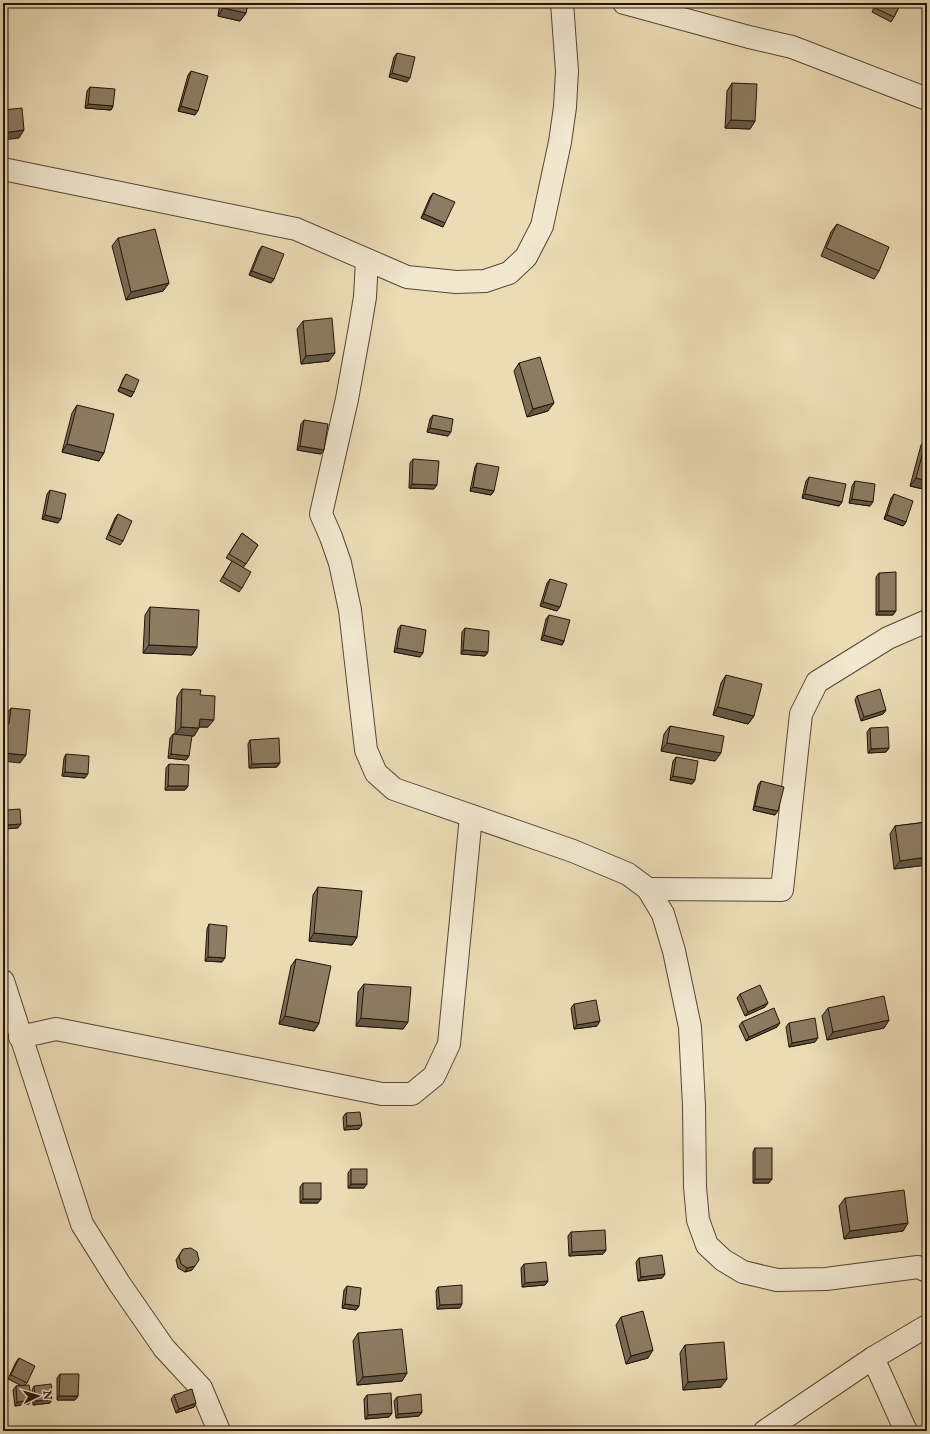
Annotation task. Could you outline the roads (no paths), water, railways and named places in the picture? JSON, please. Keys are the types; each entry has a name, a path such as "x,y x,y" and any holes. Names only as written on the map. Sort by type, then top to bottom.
{"street":[{"path":"3,169 296,229 407,277 456,282 485,281 509,273 526,257 542,226 560,142 565,107 567,71 562,3"},
{"path":"624,3 741,35 792,47 927,99"},
{"path":"367,260 365,297 359,334 347,398 321,514 340,563 350,610 366,750 376,773 394,789 573,851 628,874 648,889 663,914 674,951 690,1027 694,1106 695,1187 698,1220 707,1245 723,1260 743,1272 777,1280 826,1279 918,1267 927,1271"},
{"path":"648,889 782,890 801,714 817,682 888,638 927,621"},
{"path":"20,1037 56,1029 382,1094 412,1094 434,1076 449,1044 471,816"},
{"path":"3,982 82,1224 119,1284 164,1348 201,1388 218,1431"},
{"path":"765,1431 873,1358 927,1326"},
{"path":"873,1358 906,1431"}]}
